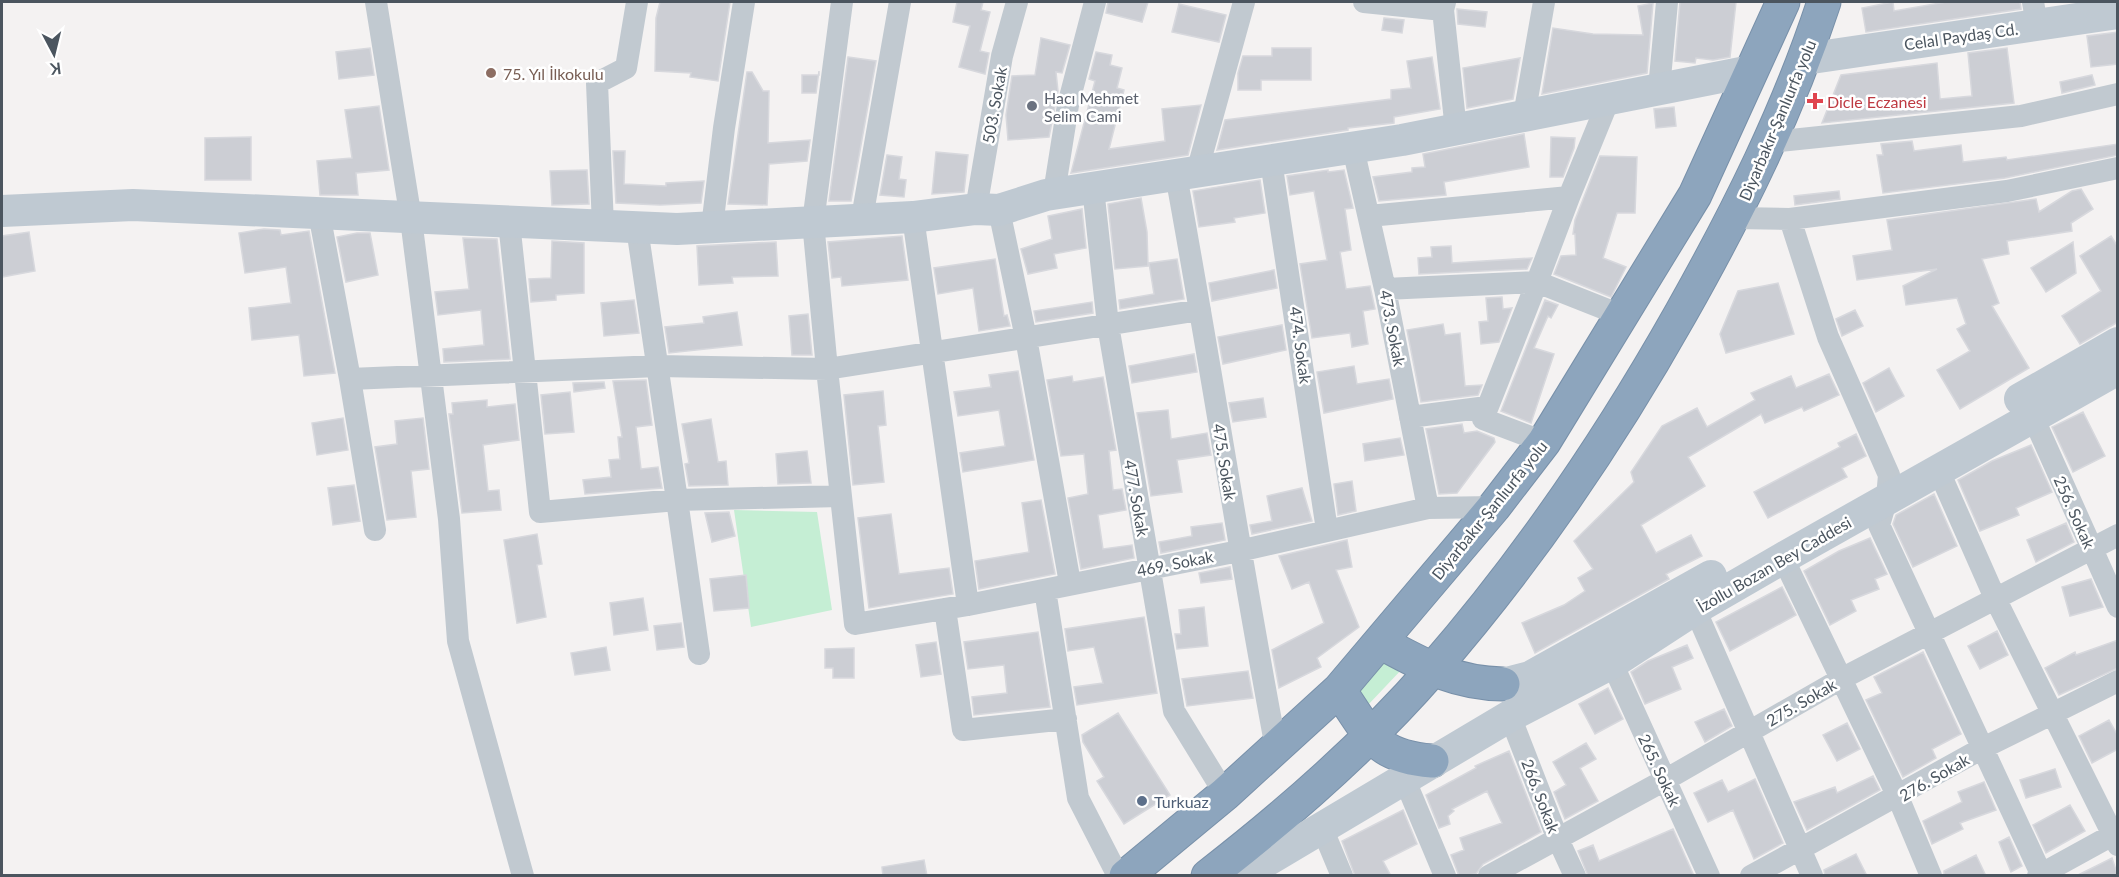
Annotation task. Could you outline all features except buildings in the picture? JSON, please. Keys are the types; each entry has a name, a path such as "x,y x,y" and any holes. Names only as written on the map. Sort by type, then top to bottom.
{"highway":[{"name":"Diyarbakır-Şanlıurfa yolu","path":"1126,876 1225,794 1340,690 1494,507 1544,442 1695,195 1783,2"},
{"name":"Diyarbakır-Şanlıurfa yolu","path":"1208,876 1268,829 1370,735 1432,670 1539,537 1636,394 1735,218 1771,142 1805,59 1824,2"},
{"path":"1380,642 1432,670 1473,683 1503,684"},
{"path":"1340,690 1370,735 1390,753 1407,759 1432,761"}],"street":[{"path":"376,2 411,219 449,519 458,641 523,876"},
{"path":"603,226 597,83 626,68 637,2"},
{"path":"712,227 724,128 744,2"},
{"path":"508,222 540,512 677,500 840,496 813,222 842,2"},
{"path":"862,218 900,2"},
{"name":"503. Sokak","path":"988,210 1002,56 1017,2"},
{"path":"1054,194 1068,105 1095,2"},
{"path":"1186,173 1244,2"},
{"path":"1364,2 1444,6 1456,130"},
{"path":"1524,116 1544,2"},
{"path":"1659,89 1667,2"},
{"name":"Celal Paydaş Cd.","path":"1805,59 2035,13 2118,13"},
{"path":"2,211 133,205 637,228 712,227 913,217 988,210 1054,194 1353,148 1456,130 1751,71"},
{"path":"1771,142 2021,116 2118,94"},
{"path":"1544,442 1483,419 1609,99"},
{"name":"473. Sokak","path":"1353,148 1385,289 1428,508"},
{"name":"474. Sokak","path":"1271,160 1293,290 1327,530"},
{"path":"1735,218 1790,219 2007,191 2118,168"},
{"name":"475. Sokak","path":"1186,173 1200,310 1239,551 1276,748"},
{"name":"477. Sokak","path":"1093,188 1108,325 1174,711 1225,794"},
{"path":"1369,216 1569,197"},
{"path":"988,210 1026,338 1070,584"},
{"path":"319,213 375,530"},
{"path":"913,217 968,605"},
{"path":"1790,219 1828,337 1888,487 1879,525 2040,875 2116,837 1995,598 1938,469"},
{"path":"637,228 699,654"},
{"path":"1385,289 1537,282 1623,316"},
{"path":"350,379 658,366 827,369 1200,310"},
{"name":"İzollu Bozan Bey Caddesi","path":"1503,684 1530,677 2117,365"},
{"name":"İzollu Bozan Bey Caddesi","path":"1241,876 1510,716 1612,663 1695,609 1783,558 1888,487 1938,469 2032,417 2117,365"},
{"path":"1410,417 1487,407"},
{"name":"256. Sokak","path":"2032,417 2118,607"},
{"name":"469. Sokak","path":"840,496 855,624 968,605 1239,551 1428,508 1494,507"},
{"name":"275. Sokak","path":"1489,876 1665,780 1841,679 2118,535"},
{"path":"1783,558 1898,797 1930,876"},
{"path":"1045,590 1078,798 1118,876"},
{"path":"945,609 963,730 1065,719"},
{"path":"1695,609 1812,876"},
{"name":"265. Sokak","path":"1612,663 1709,876"},
{"name":"276. Sokak","path":"1751,876 1898,797 1983,748 2118,681"},
{"name":"266. Sokak","path":"1510,716 1557,837 1575,876"},
{"path":"1404,778 1445,876"},
{"path":"1322,828 1342,876"}],"green space":[{"path":"734,510 817,512 832,610 751,627"},
{"path":"1381,661 1403,668 1367,706 1357,695 1359,677"}],"place":[{"name":"75. Yıl İlkokulu","path":"491,73"},
{"name":"Dicle Eczanesi","path":"1815,101"},
{"name":"Hacı Mehmet Selim Cami","path":"1032,106"},
{"name":"Turkuaz","path":"1142,801"}]}
